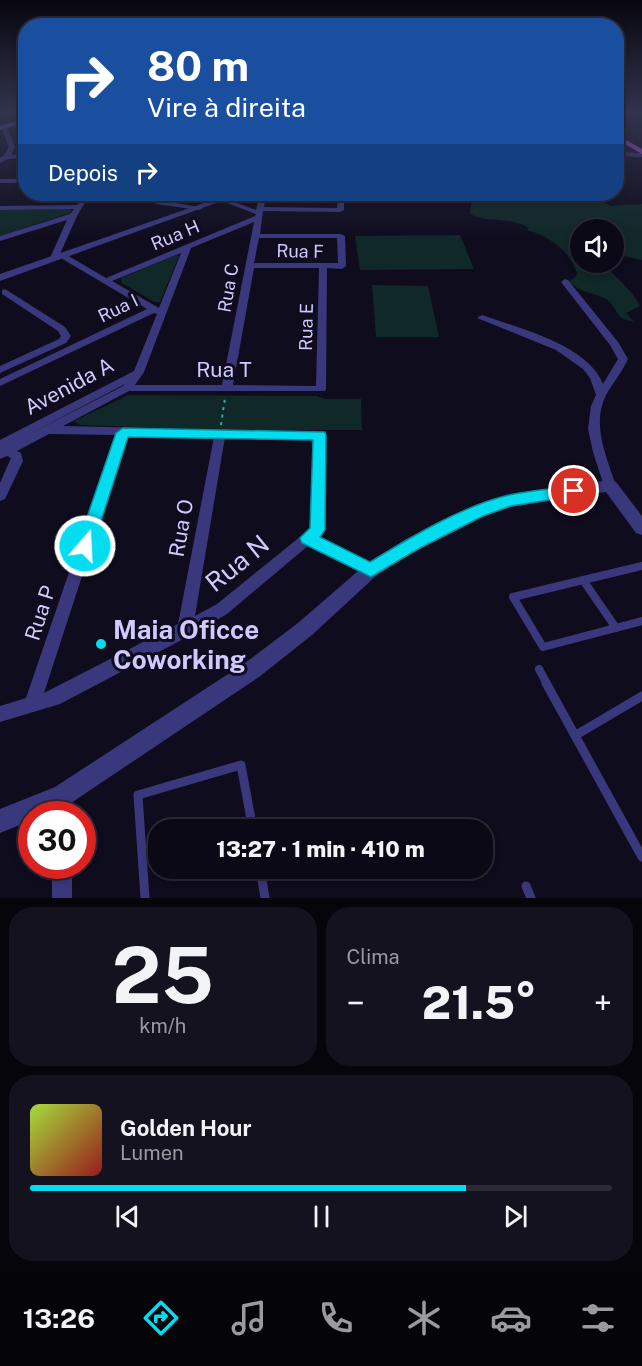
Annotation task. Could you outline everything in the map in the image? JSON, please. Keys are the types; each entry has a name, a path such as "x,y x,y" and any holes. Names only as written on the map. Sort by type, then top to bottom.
{"street":[{"path":"624,154 642,154"},
{"path":"0,161 7,157 18,156"},
{"path":"0,181 18,181"},
{"path":"58,257 73,216 83,201"},
{"path":"158,201 200,208"},
{"path":"0,278 216,201"},
{"path":"226,201 259,213 340,210 341,201"},
{"name":"Rua C","path":"227,389 262,201"},
{"path":"0,208 79,207"},
{"name":"Rua H","path":"106,281 187,248 259,213"},
{"path":"0,239 73,216"},
{"name":"Rua F","path":"249,265 342,266 341,236 254,236"},
{"path":"139,372 158,311 187,248"},
{"name":"Rua I","path":"58,257 158,311"},
{"name":"Rua E","path":"321,389 323,266"},
{"path":"565,282 623,358 616,375 601,395 593,412 594,434 610,486 642,528"},
{"path":"0,370 63,341 66,336 62,329 5,292"},
{"name":"Rua I","path":"0,384 158,311"},
{"path":"482,318 553,345 580,361 595,376 601,395"},
{"name":"Avenida A","path":"2,450 48,430 127,388 139,372"},
{"name":"Avenida A","path":"2,450 139,372"},
{"name":"Rua T","path":"127,388 321,389"},
{"path":"48,430 220,434"},
{"name":"Rua P","path":"32,704 123,433"},
{"name":"Rua N","path":"0,714 54,698 222,609 318,530 320,435 220,434"},
{"name":"Rua O","path":"185,630 220,434"},
{"path":"0,496 16,465 17,456 2,450"},
{"path":"69,801 252,670 305,629 371,570 412,544 477,512 509,501 610,486"},
{"path":"308,538 371,570"},
{"path":"0,820 18,816"},
{"path":"62,879 62,898"}],"lane":[{"path":"642,566 513,597 543,647 642,621"},
{"path":"583,580 616,628"},
{"path":"539,669 642,857"},
{"path":"576,735 642,696"},
{"path":"145,898 138,795 241,765 251,819"},
{"path":"262,879 265,898"},
{"path":"526,886 531,898"}],"path":[{"path":"220,434 227,389"}],"green space":[{"path":"472,201 601,201 611,206 642,204 642,260 624,256 624,219 570,219 570,259 557,245 527,230 529,228 522,224 470,214"},
{"path":"71,209 70,213 0,236 0,210"},
{"path":"460,235 474,269 360,270 355,236"},
{"path":"179,256 160,302 154,302 122,283 121,278"},
{"path":"577,273 612,273 640,306 626,313 634,322 623,319 607,300 581,290 568,281 575,278"},
{"path":"372,285 428,286 439,337 376,337"},
{"path":"128,395 316,396 325,399 361,399 362,430 220,430 80,425 74,421"}],"place":[{"name":"Maia Oficce Coworking","path":"101,644"}],"route":[{"path":"85,546 123,433 320,435 318,530 308,538 371,570 412,544 477,512 509,501 574,491"}]}
